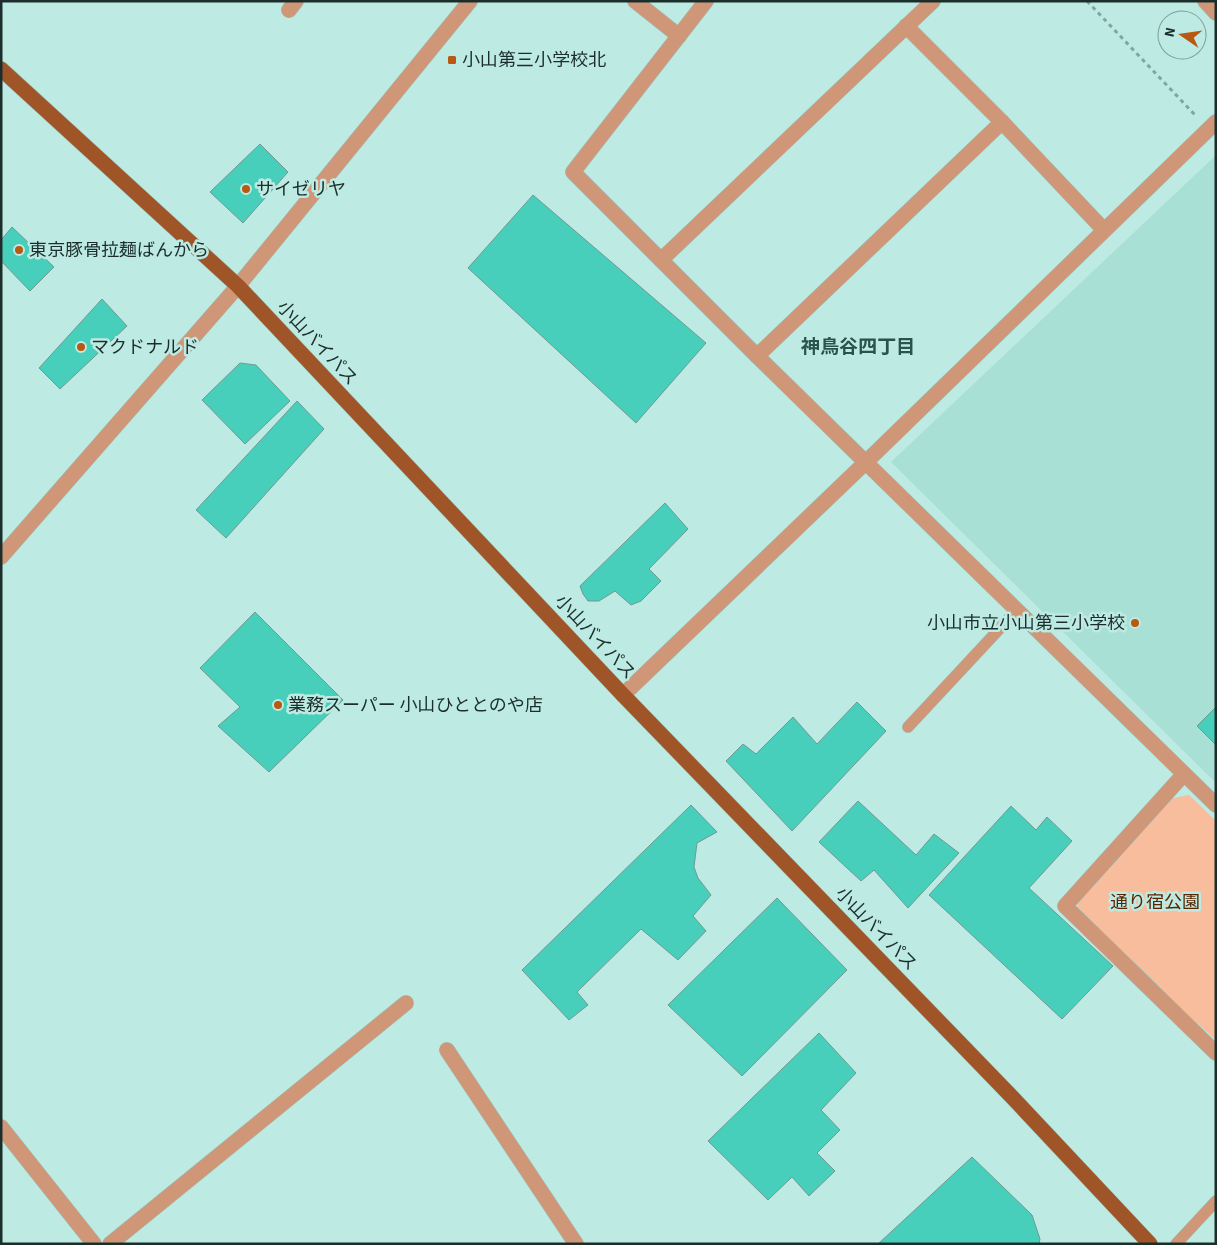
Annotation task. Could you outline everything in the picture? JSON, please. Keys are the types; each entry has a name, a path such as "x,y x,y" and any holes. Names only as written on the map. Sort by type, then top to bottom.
{"highway":[{"name":"小山バイパス","path":"1,69 238,286 623,695 1012,1097 1150,1244"}],"street":[{"path":"1,557 238,286 470,1"},
{"path":"635,1 679,36"},
{"path":"706,1 572,172 757,356 1216,805"},
{"path":"661,260 933,1"},
{"path":"1205,1 1216,13"},
{"path":"906,26 1002,122 1104,230"},
{"path":"757,356 1002,122"},
{"path":"623,695 1212,126"},
{"path":"1184,774 1065,906 1216,1053"},
{"path":"110,1244 406,1003"},
{"path":"447,1050 576,1244"},
{"path":"1,1127 94,1244"}],"lane":[{"path":"908,727 1017,610"},
{"path":"1176,1244 1216,1201"}],"path":[{"path":"1087,1 1212,126"}],"shaded area":[{"name":"小山市立小山第三小学校","path":"1216,157 1216,783 891,462"}],"green space":[{"name":"通り宿公園","path":"1189,795 1216,821 1216,1040 1144,976 1079,912 1076,897 1169,799"}],"building":[{"path":"260,144 288,172 243,223 210,192"},
{"path":"533,195 706,343 636,423 468,268"},
{"name":"東京豚骨拉麺ばんから","path":"12,227 54,267 30,291 1,261 1,240"},
{"name":"マクドナルド","path":"102,299 127,326 60,389 39,368"},
{"path":"240,363 256,365 290,401 245,444 202,400"},
{"path":"297,401 324,429 226,538 196,510"},
{"path":"665,503 688,529 649,569 661,581 641,601 631,605 615,591 599,601 588,601 580,586"},
{"path":"255,612 343,700 269,772 218,726 240,707 200,668"},
{"path":"857,702 886,731 792,831 726,761 743,744 756,754 793,717 817,744"},
{"path":"1216,707 1216,745 1197,726"},
{"path":"858,801 916,855 934,834 959,853 908,908 874,870 861,881 819,842"},
{"path":"691,805 717,832 697,843 694,867 698,878 711,895 693,916 706,931 678,960 641,929 577,992 588,1005 569,1020 522,970"},
{"path":"1011,806 1036,830 1047,817 1072,841 1029,888 1113,966 1062,1019 929,895"},
{"path":"777,898 847,970 742,1076 668,1005"},
{"path":"819,1033 856,1073 821,1110 840,1130 817,1153 835,1171 809,1196 792,1177 768,1200 708,1141"},
{"path":"972,1157 1032,1215 1040,1239 1039,1244 878,1244"}],"place":[{"name":"小山第三小学校北","path":"452,60"},
{"name":"サイゼリヤ","path":"246,189"},
{"name":"東京豚骨拉麺ばんから","path":"19,250"},
{"name":"マクドナルド","path":"81,347"},
{"name":"小山市立小山第三小学校","path":"1135,623"},
{"name":"業務スーパー 小山ひととのや店","path":"278,705"}],"district":[{"name":"神鳥谷四丁目","path":"858,347"}]}
